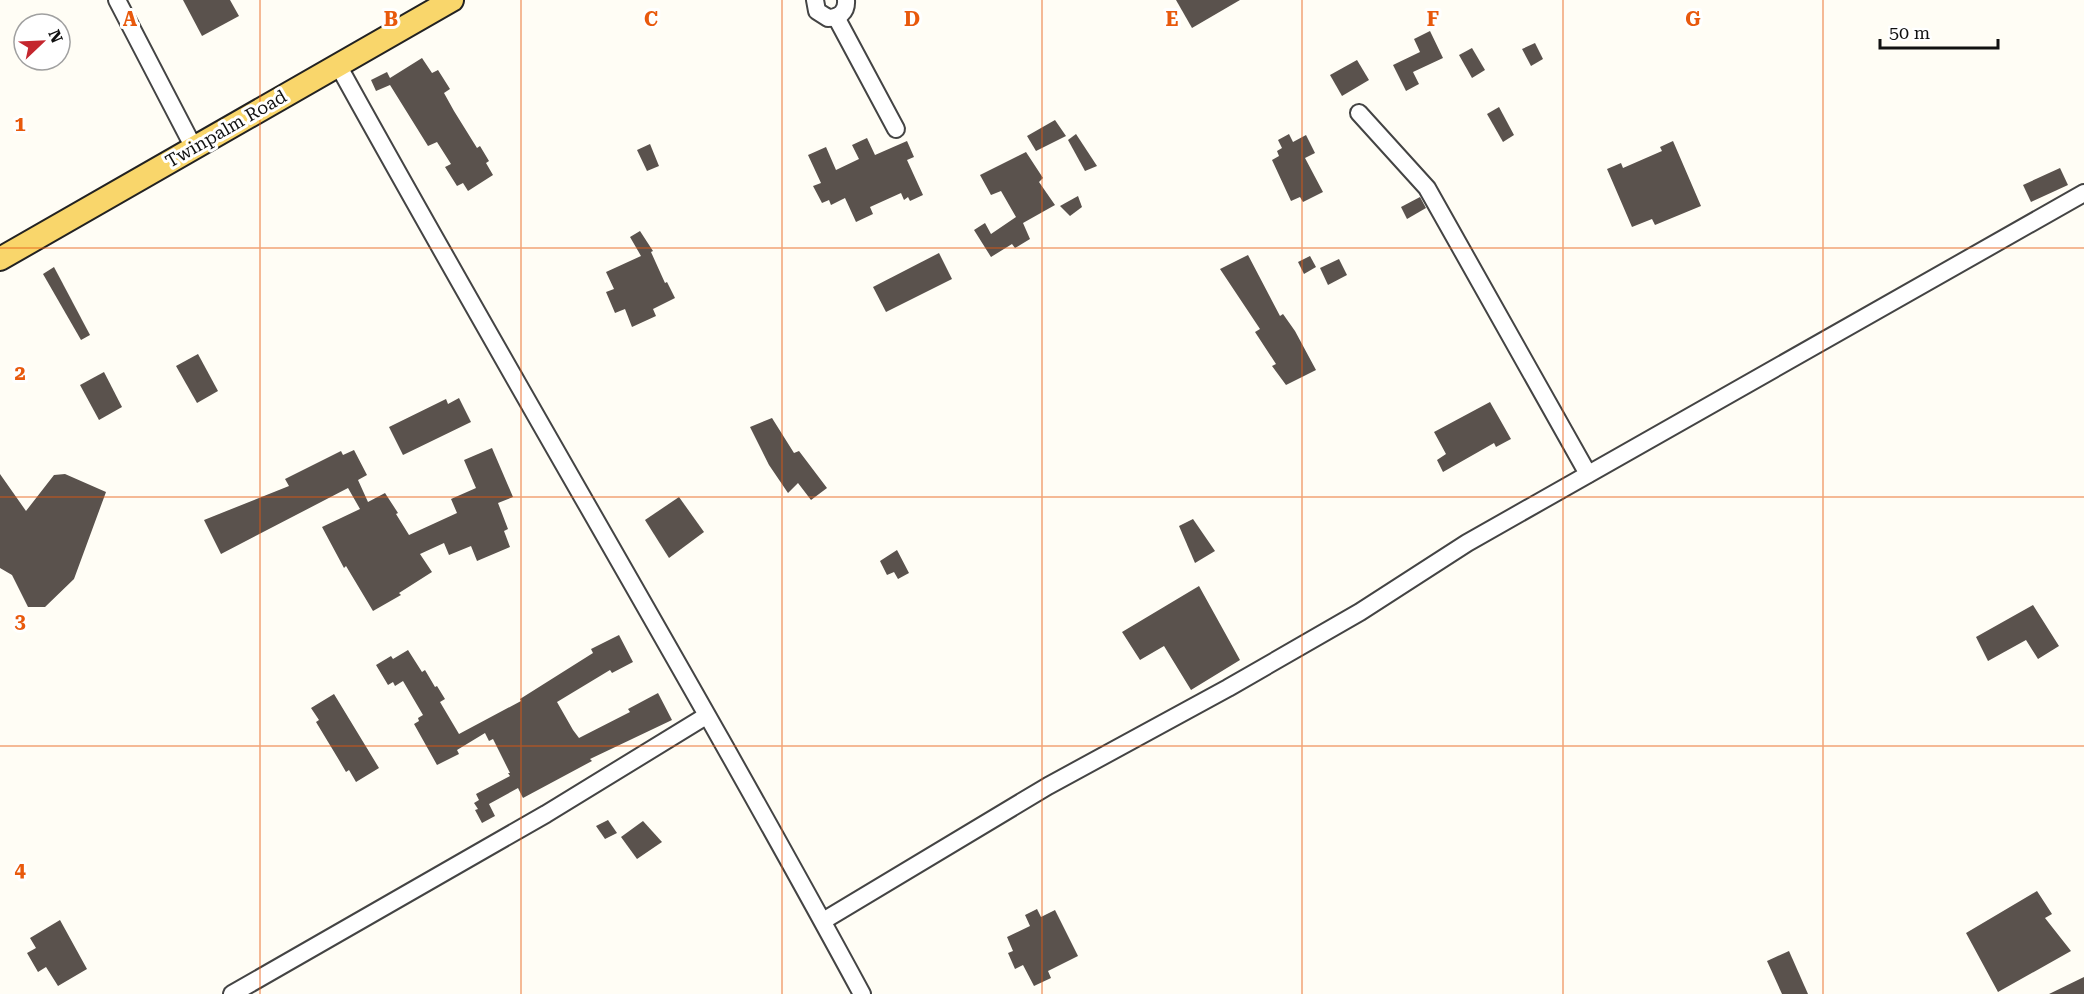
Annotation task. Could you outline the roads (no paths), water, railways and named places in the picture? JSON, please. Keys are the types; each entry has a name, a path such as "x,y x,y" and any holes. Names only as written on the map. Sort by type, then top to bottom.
{"main road":[{"name":"Twinpalm Road","path":"0,259 452,0"}],"street":[{"path":"117,0 194,148"},
{"path":"814,0 817,11 828,18 836,17 845,10 846,0"},
{"path":"836,17 896,129"},
{"path":"338,65 448,265 823,921 862,994"},
{"path":"1359,113 1427,188 1588,474"},
{"path":"823,921 1029,797 1228,688 1360,612 1467,543 2084,192"},
{"path":"232,994 546,814 706,716"}]}
